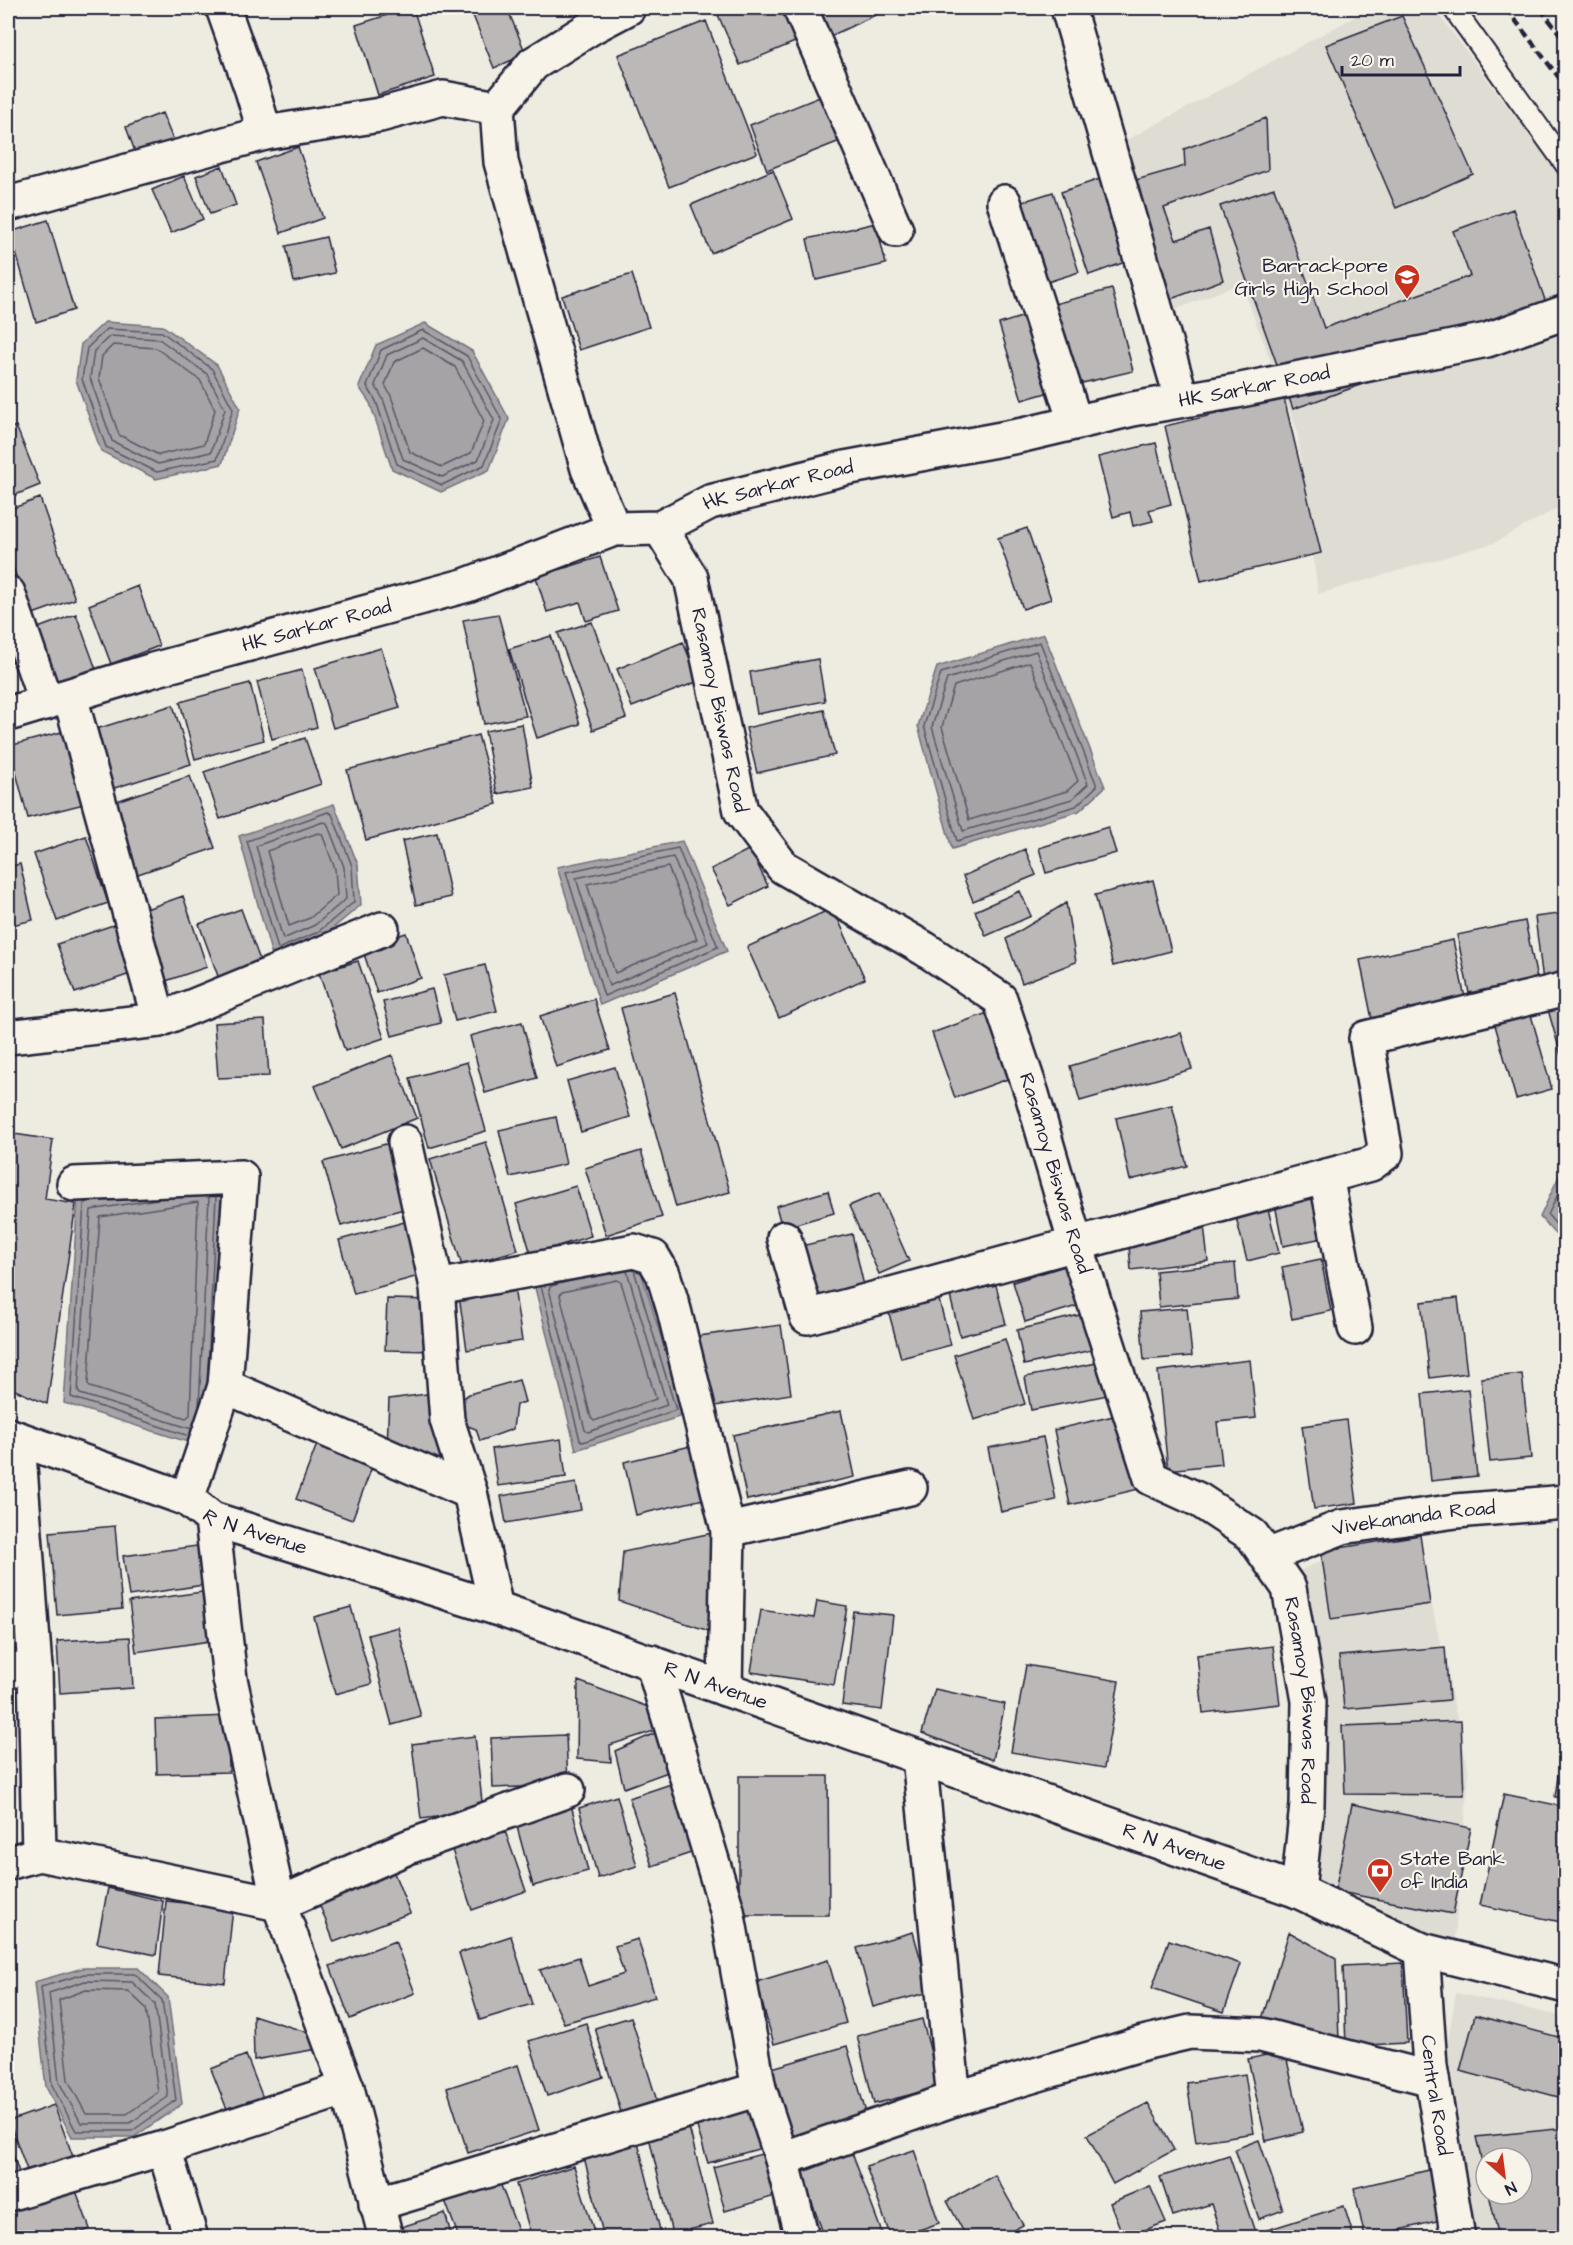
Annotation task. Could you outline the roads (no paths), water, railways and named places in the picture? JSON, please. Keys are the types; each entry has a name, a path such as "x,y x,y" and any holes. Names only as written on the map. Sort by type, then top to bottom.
{"street":[{"path":"223,8 265,133"},
{"path":"614,529 588,469 501,162 497,108 533,64 592,27 628,8"},
{"path":"800,8 896,230"},
{"path":"1068,8 1182,400"},
{"path":"8,204 265,133 380,115 443,98 497,108"},
{"path":"1004,202 1075,422"},
{"name":"HK Sarkar Road","path":"8,714 153,670 467,585 614,529 660,528 710,502 845,468 1023,435 1182,400 1487,340 1566,312"},
{"name":"Rasamoy Biswas Road","path":"660,528 691,578 741,812 783,867 925,949 1000,999 1032,1094 1076,1245 1151,1478 1199,1500 1252,1535 1289,1588 1309,1701 1307,1805 1298,1891"},
{"path":"8,593 58,699 159,1020"},
{"path":"8,1043 159,1020 382,929"},
{"path":"784,1238 807,1317 1371,1164 1386,1154 1366,1038 1566,989"},
{"path":"405,1142 437,1287 447,1420 470,1492 496,1608"},
{"path":"74,1185 241,1176 225,1386 199,1509 230,1679 279,1904 347,2088 386,2238"},
{"path":"1326,1176 1355,1328"},
{"path":"437,1287 634,1251 653,1257 663,1274 674,1310 728,1530 725,1689"},
{"path":"225,1386 470,1492"},
{"path":"13,1438 21,1669 39,1854"},
{"name":"R N Avenue","path":"13,1438 199,1509 652,1662 1298,1891 1422,1950 1566,1986"},
{"path":"728,1530 910,1488"},
{"name":"Vivekananda Road","path":"1266,1556 1342,1527 1456,1511 1566,1502"},
{"path":"652,1662 727,1910 759,2089 782,2159 802,2238"},
{"path":"919,1757 954,2098"},
{"path":"8,1863 39,1854 279,1904 408,1847 568,1790"},
{"name":"Central Road","path":"1422,1950 1432,2079 1458,2238"},
{"path":"782,2159 954,2098 1143,2043 1190,2032 1261,2035 1432,2079"},
{"path":"8,2194 164,2148 347,2088"},
{"path":"376,2204 759,2089"},
{"path":"164,2148 191,2238"}],"lane":[{"path":"1453,8 1566,165"}],"water":[{"path":"105,322 163,326 217,365 240,408 222,464 156,479 101,451 76,380 81,344"},
{"path":"425,323 472,351 509,419 489,470 441,492 392,469 370,403 359,387 376,345"},
{"path":"1044,634 1105,787 1079,811 952,849 918,726 937,667"},
{"path":"334,804 358,865 361,905 322,937 273,959 239,836"},
{"path":"682,841 727,951 600,1005 557,867"},
{"path":"1565,1163 1565,1245 1540,1217"},
{"path":"223,1175 210,1449 64,1403 78,1197"},
{"path":"635,1252 685,1415 576,1450 532,1276"},
{"path":"83,1968 138,1968 168,1997 182,2104 134,2137 72,2137 46,2087 34,1982"}],"railway":[{"path":"1506,8 1566,87"},
{"path":"1540,8 1566,42"}],"place":[{"name":"Barrackpore Girls High School","path":"1407,300"},
{"name":"State Bank of India","path":"1380,1894"}]}
